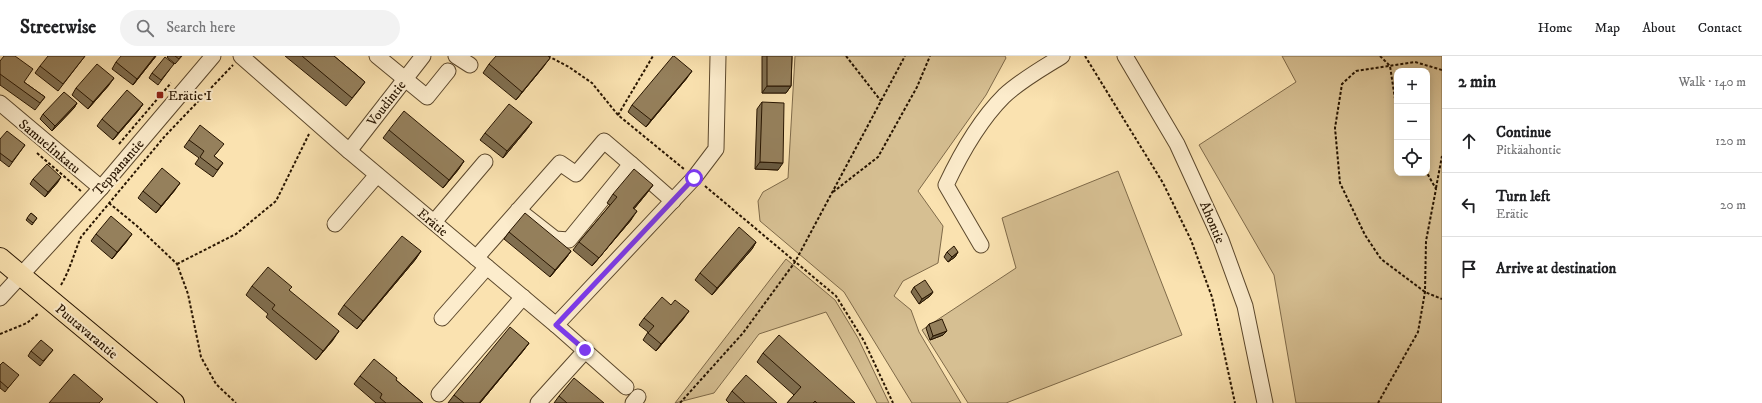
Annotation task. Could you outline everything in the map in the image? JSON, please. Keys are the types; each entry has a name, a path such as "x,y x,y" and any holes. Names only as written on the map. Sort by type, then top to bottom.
{"main road":[{"name":"Puutavarantie","path":"0,258 174,403"}],"street":[{"name":"Teppanantie","path":"0,298 96,194 213,56"},
{"path":"377,56 427,97 448,71"},
{"name":"Voudintie","path":"349,151 423,56"},
{"path":"456,56 470,65"},
{"path":"556,325 694,178 716,149 718,56"},
{"path":"981,245 946,185 980,125 1005,95 1032,74 1062,56"},
{"name":"Ahontie","path":"1125,56 1177,144 1221,240 1245,306 1265,403"},
{"name":"Erätie","path":"238,59 315,121 377,175 482,262 626,387"},
{"name":"Samuelinkatu","path":"0,103 96,194"},
{"path":"442,318 518,210 560,163 576,174 604,141 673,201"},
{"path":"434,222 485,162"},
{"path":"518,210 555,240 570,240 631,164"},
{"path":"335,224 377,175"},
{"path":"439,394 523,297"},
{"path":"538,403 585,350"}],"path":[{"path":"548,56 570,67 592,83 618,115 836,296 864,341 893,403"},
{"path":"618,115 653,56"},
{"path":"846,56 881,101"},
{"path":"680,403 742,333 795,262 905,56"},
{"path":"831,194 878,157 917,87 930,56"},
{"path":"1085,56 1163,183 1191,240 1212,297 1235,403"},
{"path":"1380,56 1390,66 1396,104"},
{"path":"61,285 69,272 73,254 81,237 166,136 238,59"},
{"path":"1442,70 1415,62 1356,71 1342,84 1334,128 1340,183 1365,235 1381,259 1425,292 1442,299"},
{"path":"177,264 236,234 276,201 315,121"},
{"path":"35,151 96,194"},
{"path":"1378,403 1418,332 1425,292 1426,241 1442,156"},
{"path":"1429,176 1436,189"},
{"path":"109,203 137,226 177,264 188,294 201,357 216,384 236,403"},
{"path":"0,334 27,323 39,313"}],"shaded area":[{"path":"795,56 1005,56 1006,58 986,95 918,191 943,226 938,263 903,281 894,296 911,310 919,332 961,403 912,403 844,292 760,221 758,201 763,192 788,178"},
{"path":"1282,56 1442,56 1442,403 1296,403 1274,275 1199,145 1296,82"},
{"path":"1118,171 1182,335 1006,403 968,403 922,330 1016,268 1002,218"},
{"path":"786,259 835,300 858,338 889,403 877,403 826,312 759,334 714,393 675,403"}],"building":[{"path":"4,56 15,56 33,69 24,82 45,97 40,103 0,74 0,61"},
{"path":"48,56 85,56 63,84 40,66"},
{"path":"121,56 155,56 137,79 116,62"},
{"path":"302,56 334,56 365,82 352,98"},
{"path":"496,56 548,56 550,58 522,92 489,64"},
{"path":"673,56 692,71 651,120 632,105"},
{"path":"767,56 792,56 791,86 767,86"},
{"path":"165,57 174,64 161,80 152,73"},
{"path":"97,64 114,78 93,102 76,88"},
{"path":"127,90 143,104 118,133 102,119"},
{"path":"64,92 77,103 55,126 43,114"},
{"path":"762,102 784,103 783,163 760,162"},
{"path":"509,104 532,122 507,151 485,133"},
{"path":"404,111 464,161 449,180 389,130"},
{"path":"200,125 224,144 214,156 223,163 217,170 200,157 204,151 189,140"},
{"path":"7,131 25,145 12,162 0,153 0,139"},
{"path":"47,164 61,177 48,192 33,179"},
{"path":"162,168 180,183 161,206 143,191"},
{"path":"634,169 653,185 633,208 637,211 599,258 579,242 617,197 613,194"},
{"path":"31,213 37,218 33,223 27,218"},
{"path":"525,213 571,251 555,270 509,232"},
{"path":"111,216 132,234 117,252 96,234"},
{"path":"739,227 756,242 717,288 700,273"},
{"path":"402,236 421,251 363,321 344,305"},
{"path":"954,246 958,252 952,257 947,252"},
{"path":"268,267 292,287 289,290 339,331 323,351 272,309 275,305 252,286"},
{"path":"925,280 933,292 922,299 914,287"},
{"path":"662,297 671,305 675,300 689,311 661,344 648,333 654,326 644,318"},
{"path":"942,319 947,331 933,336 929,324"},
{"path":"510,327 529,343 479,403 464,403 454,395"},
{"path":"779,335 855,403 817,403 815,401 813,403 787,403 801,387 763,353"},
{"path":"41,340 53,350 43,361 31,351"},
{"path":"374,359 397,378 396,380 423,403 386,403 380,398 382,394 360,376"},
{"path":"3,362 19,375 8,388 0,381 0,365"},
{"path":"74,374 103,399 99,403 49,403"},
{"path":"746,375 777,403 745,403 732,391"},
{"path":"574,378 604,403 567,403 559,396"}],"place":[{"name":"Erätie I","path":"160,95"}],"route":[{"path":"585,350 556,325 694,178"}]}
